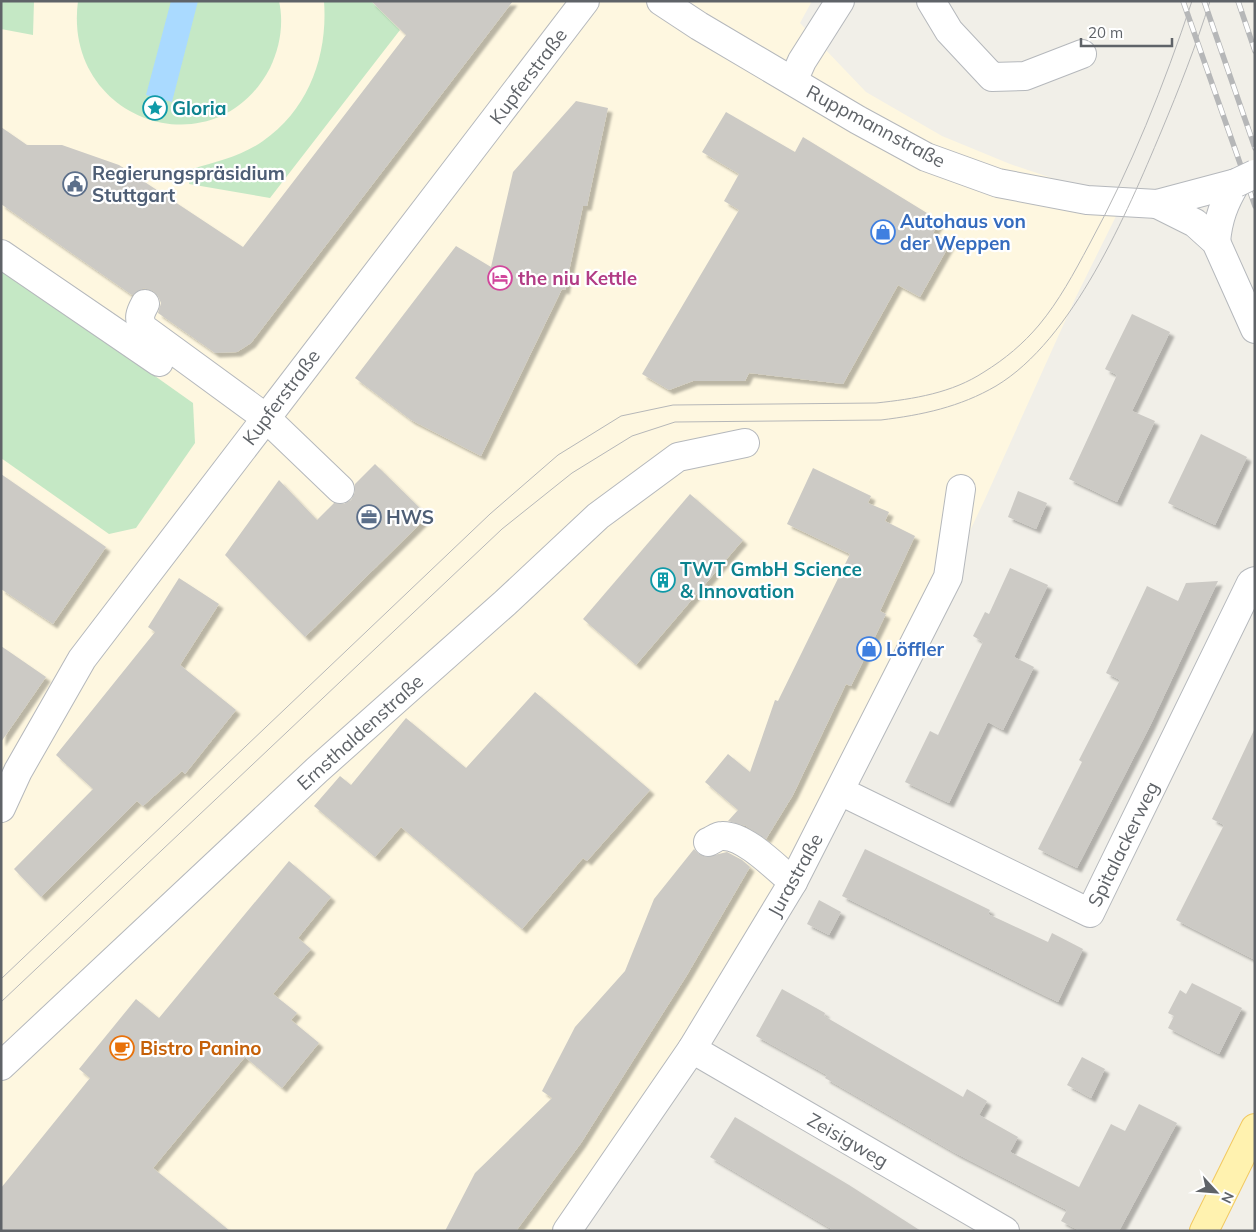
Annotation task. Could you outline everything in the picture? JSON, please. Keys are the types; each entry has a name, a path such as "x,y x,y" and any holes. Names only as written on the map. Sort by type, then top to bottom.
{"main road":[{"path":"1204,1231 1255,1128"}],"street":[{"name":"Kupferstraße","path":"1,808 18,771 82,658 585,1"},
{"name":"Ruppmannstraße","path":"661,1 698,26 926,156 998,183 1087,200 1157,204 1245,179"},
{"path":"793,81 802,61 840,1"},
{"path":"931,1 949,31 992,77 1025,76 1082,54"},
{"path":"1216,242 1218,221 1224,202 1245,179"},
{"path":"1157,204 1195,222 1216,242 1255,329"},
{"path":"1,254 189,382 220,383"},
{"path":"145,304 140,312 139,320 143,328 266,418 340,489"},
{"name":"Ernsthaldenstraße","path":"1,1066 317,770 505,603 598,516 678,457 745,443"},
{"name":"Jurastraße","path":"567,1231 692,1050 793,882 948,577 961,489"},
{"name":"Spitalackerweg","path":"840,791 1090,913 1251,583 1255,581"},
{"path":"708,842 720,836 734,837 747,845 793,882"},
{"name":"Zeisigweg","path":"692,1050 1005,1231"}],"shaded area":[{"path":"1,1 812,1 800,23 866,92 942,136 1010,164 1123,202 1075,299 985,499 841,804 583,1231 1,1231"}],"green space":[{"path":"1,1 34,1 33,35 1,29"},
{"path":"78,1 279,1 281,27 279,44 270,68 245,100 215,119 181,125 147,119 117,103 94,77 79,43"},
{"path":"324,1 371,1 400,30 270,198 189,184 192,169 246,151 263,141 293,113 304,97 319,61 323,41"},
{"path":"1,267 193,403 195,443 136,528 109,534 1,458"}],"water":[{"path":"171,1 198,1 172,102 146,95"}],"building":[{"name":"Regierungspräsidium Stuttgart","path":"371,1 513,1 251,343 237,352 215,353 158,313 161,303 153,291 144,288 132,295 1,204 1,127 27,145 62,145 119,165 243,247 406,35"},
{"name":"the niu Kettle","path":"576,101 608,108 587,206 583,206 565,290 562,289 481,456 411,420 355,378 456,246 491,267 513,172"},
{"path":"726,112 795,152 803,137 940,221 933,233 951,242 920,297 898,285 843,384 749,373 745,381 693,381 669,390 642,374 739,210 724,201 739,174 702,152"},
{"path":"1132,314 1170,332 1132,411 1155,421 1117,502 1069,479 1117,375 1105,369"},
{"path":"1201,434 1247,457 1215,525 1168,503"},
{"path":"375,464 428,516 305,637 225,555 279,480 317,520 334,503 344,504 351,500 355,492 355,484"},
{"path":"813,468 871,496 868,503 889,512 885,521 915,536 880,611 886,614 851,686 846,684 793,795 766,839 746,826 728,821 738,810 705,782 728,754 750,772 775,700 778,701 850,554 787,524"},
{"path":"1,474 106,547 53,624 1,589"},
{"path":"1018,491 1047,503 1036,529 1008,517"},
{"name":"TWT GmbH Science & Innovation","path":"690,494 743,540 636,665 583,619"},
{"path":"1010,568 1048,585 1014,657 1034,667 1003,730 988,722 949,803 905,782 930,731 938,735 983,642 973,636 985,612 989,614"},
{"path":"179,578 219,604 180,665 236,710 185,774 182,771 143,806 137,801 41,897 14,869 93,789 56,755 155,632 148,627"},
{"path":"1218,581 1150,726 1077,868 1038,849 1082,762 1079,760 1120,680 1106,673 1147,586 1178,601 1186,583"},
{"path":"1,646 46,677 1,742"},
{"path":"535,692 650,790 587,861 583,858 522,929 401,827 375,857 314,806 340,776 351,785 406,718 466,768"},
{"path":"1255,728 1255,960 1176,920 1224,825 1212,819"},
{"path":"694,849 706,857 727,852 750,867 687,975 581,1143 516,1231 445,1231 475,1173 552,1098 542,1091 575,1027 625,971 654,899"},
{"path":"865,849 990,910 988,914 1048,942 1052,933 1083,949 1058,1002 842,896"},
{"path":"289,861 331,897 298,938 311,949 273,994 297,1013 291,1020 319,1043 282,1088 245,1057 153,1168 230,1231 1,1231 1,1188 90,1078 79,1069 136,999 159,1018"},
{"path":"819,900 841,912 829,935 807,924"},
{"path":"1192,983 1242,1008 1219,1054 1168,1028 1174,1016 1168,1013 1180,990 1186,994"},
{"path":"782,989 825,1013 824,1016 963,1097 967,1089 987,1101 979,1115 1018,1137 1010,1152 1079,1187 1111,1124 1125,1131 1139,1104 1177,1123 1119,1231 1080,1231 1061,1221 1067,1210 957,1154 825,1078 827,1075 756,1036"},
{"path":"1082,1057 1105,1069 1091,1098 1067,1085"},
{"path":"735,1117 849,1185 921,1231 835,1231 710,1157"}],"tram line":[{"path":"1,979 490,514 558,455 621,416 673,405 876,403 904,399 932,394 959,385 984,372 1013,351 1027,339 1053,306 1072,276 1104,216 1146,126 1192,1"},
{"path":"1,1002 502,529 572,473 632,436 675,422 881,420 911,416 955,405 969,399 996,386 1024,365 1049,338 1073,307 1095,272 1114,236 1168,116 1210,1"}],"railway":[{"path":"1183,1 1255,206"},
{"path":"1204,1 1255,148"},
{"path":"1238,1 1255,51"}],"place":[{"name":"Gloria","path":"155,108"},
{"name":"Regierungspräsidium Stuttgart","path":"75,184"},
{"name":"Autohaus von der Weppen","path":"883,232"},
{"name":"the niu Kettle","path":"500,278"},
{"name":"HWS","path":"369,517"},
{"name":"TWT GmbH Science & Innovation","path":"663,580"},
{"name":"Löffler","path":"869,649"},
{"name":"Bistro Panino","path":"122,1048"}]}
